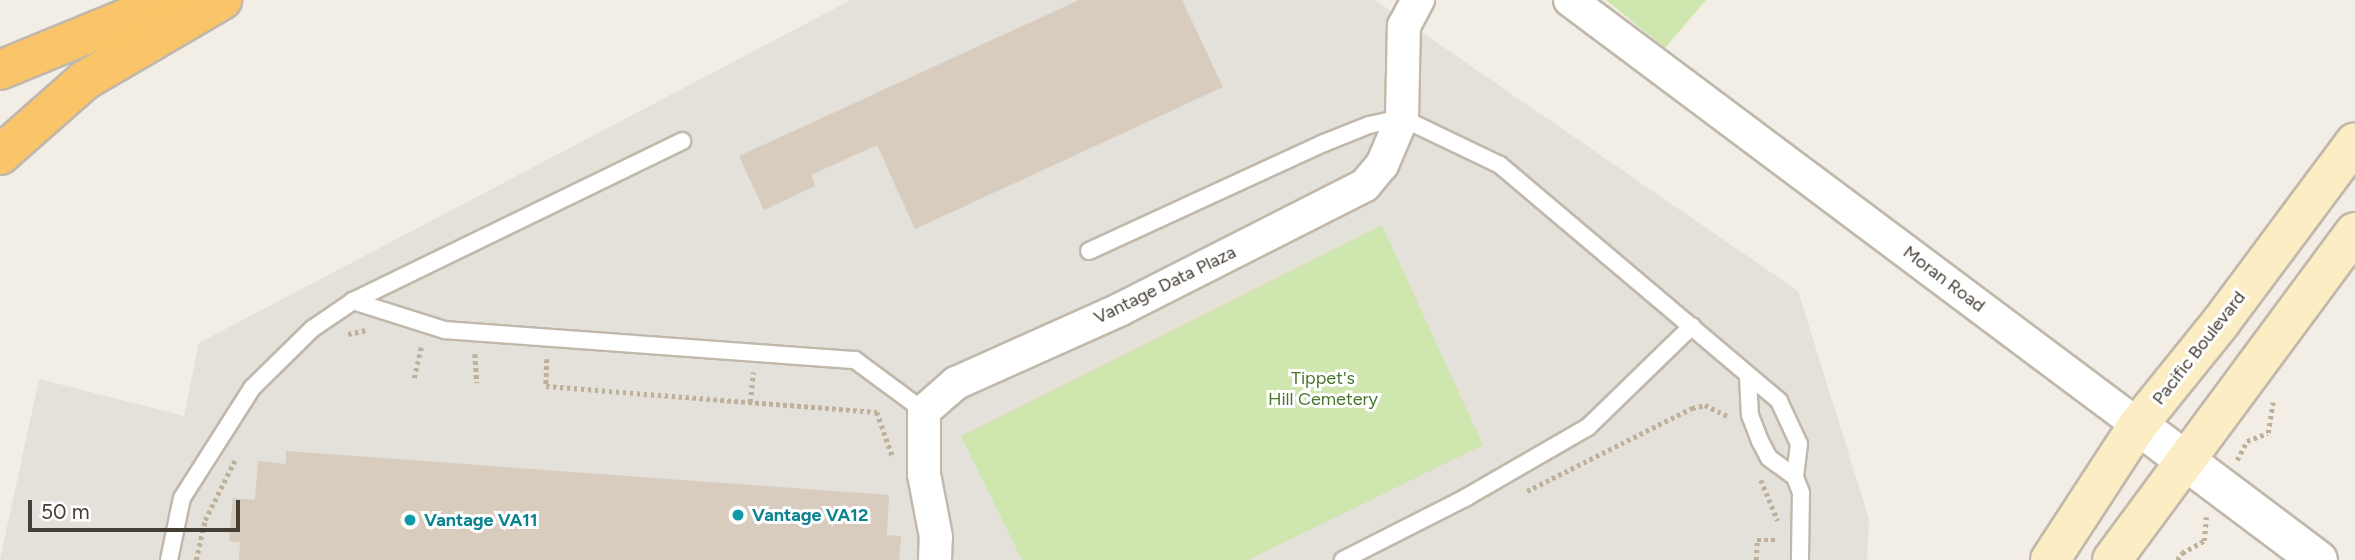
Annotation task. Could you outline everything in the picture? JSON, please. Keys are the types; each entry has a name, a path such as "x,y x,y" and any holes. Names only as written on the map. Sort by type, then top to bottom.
{"highway":[{"path":"0,70 171,0"},
{"path":"0,155 85,80 222,0"}],"main road":[{"name":"Pacific Boulevard","path":"2050,560 2138,425 2221,322 2355,142"},
{"path":"2112,560 2355,232"}],"street":[{"name":"Vantage Data Plaza","path":"924,411 956,383 1119,310 1365,185 1382,165 1402,118 1404,26 1418,0"},
{"name":"Moran Road","path":"1570,0 2318,560"},
{"path":"924,411 924,474 936,537 935,560"}],"lane":[{"path":"1089,251 1324,143 1369,125 1402,118 1500,165 1692,326 1748,379 1779,401 1799,444 1795,477 1801,493 1800,560"},
{"path":"169,560 182,498 252,388 312,329 353,301 682,141"},
{"path":"353,301 445,330 855,360 924,411"},
{"path":"1343,560 1465,498 1588,427 1692,326"},
{"path":"1748,379 1749,415 1760,441 1769,458 1795,477"}],"path":[{"path":"344,336 354,330 373,330"},
{"path":"413,341 436,347"},
{"path":"414,378 423,344"},
{"path":"463,352 488,355"},
{"path":"476,355 477,383"},
{"path":"535,358 547,359 546,386 877,412 897,469"},
{"path":"2177,560 2182,553 2204,541 2204,522 2247,441 2268,433 2271,405 2277,397"},
{"path":"1524,492 1692,408 1705,405 1733,419"},
{"path":"196,560 205,520 240,450"},
{"path":"1756,560 1758,540 1781,540 1778,520 1760,476"}],"shaded area":[{"path":"851,0 1375,0 1798,291 1869,519 1867,560 0,560 39,379 184,416 199,343"}],"green space":[{"path":"1606,0 1706,0 1665,48"},
{"name":"Tippet's Hill Cemetery","path":"1382,225 1483,445 1248,560 1022,560 961,436"}],"building":[{"path":"1079,0 1182,0 1223,87 915,229 877,145 811,175 815,186 764,210 739,156"},
{"path":"286,451 889,495 887,535 901,536 899,560 239,560 240,542 229,541 233,498 255,500 258,461 286,464"}],"place":[{"name":"Vantage VA12","path":"738,515"},
{"name":"Vantage VA11","path":"410,520"}]}
